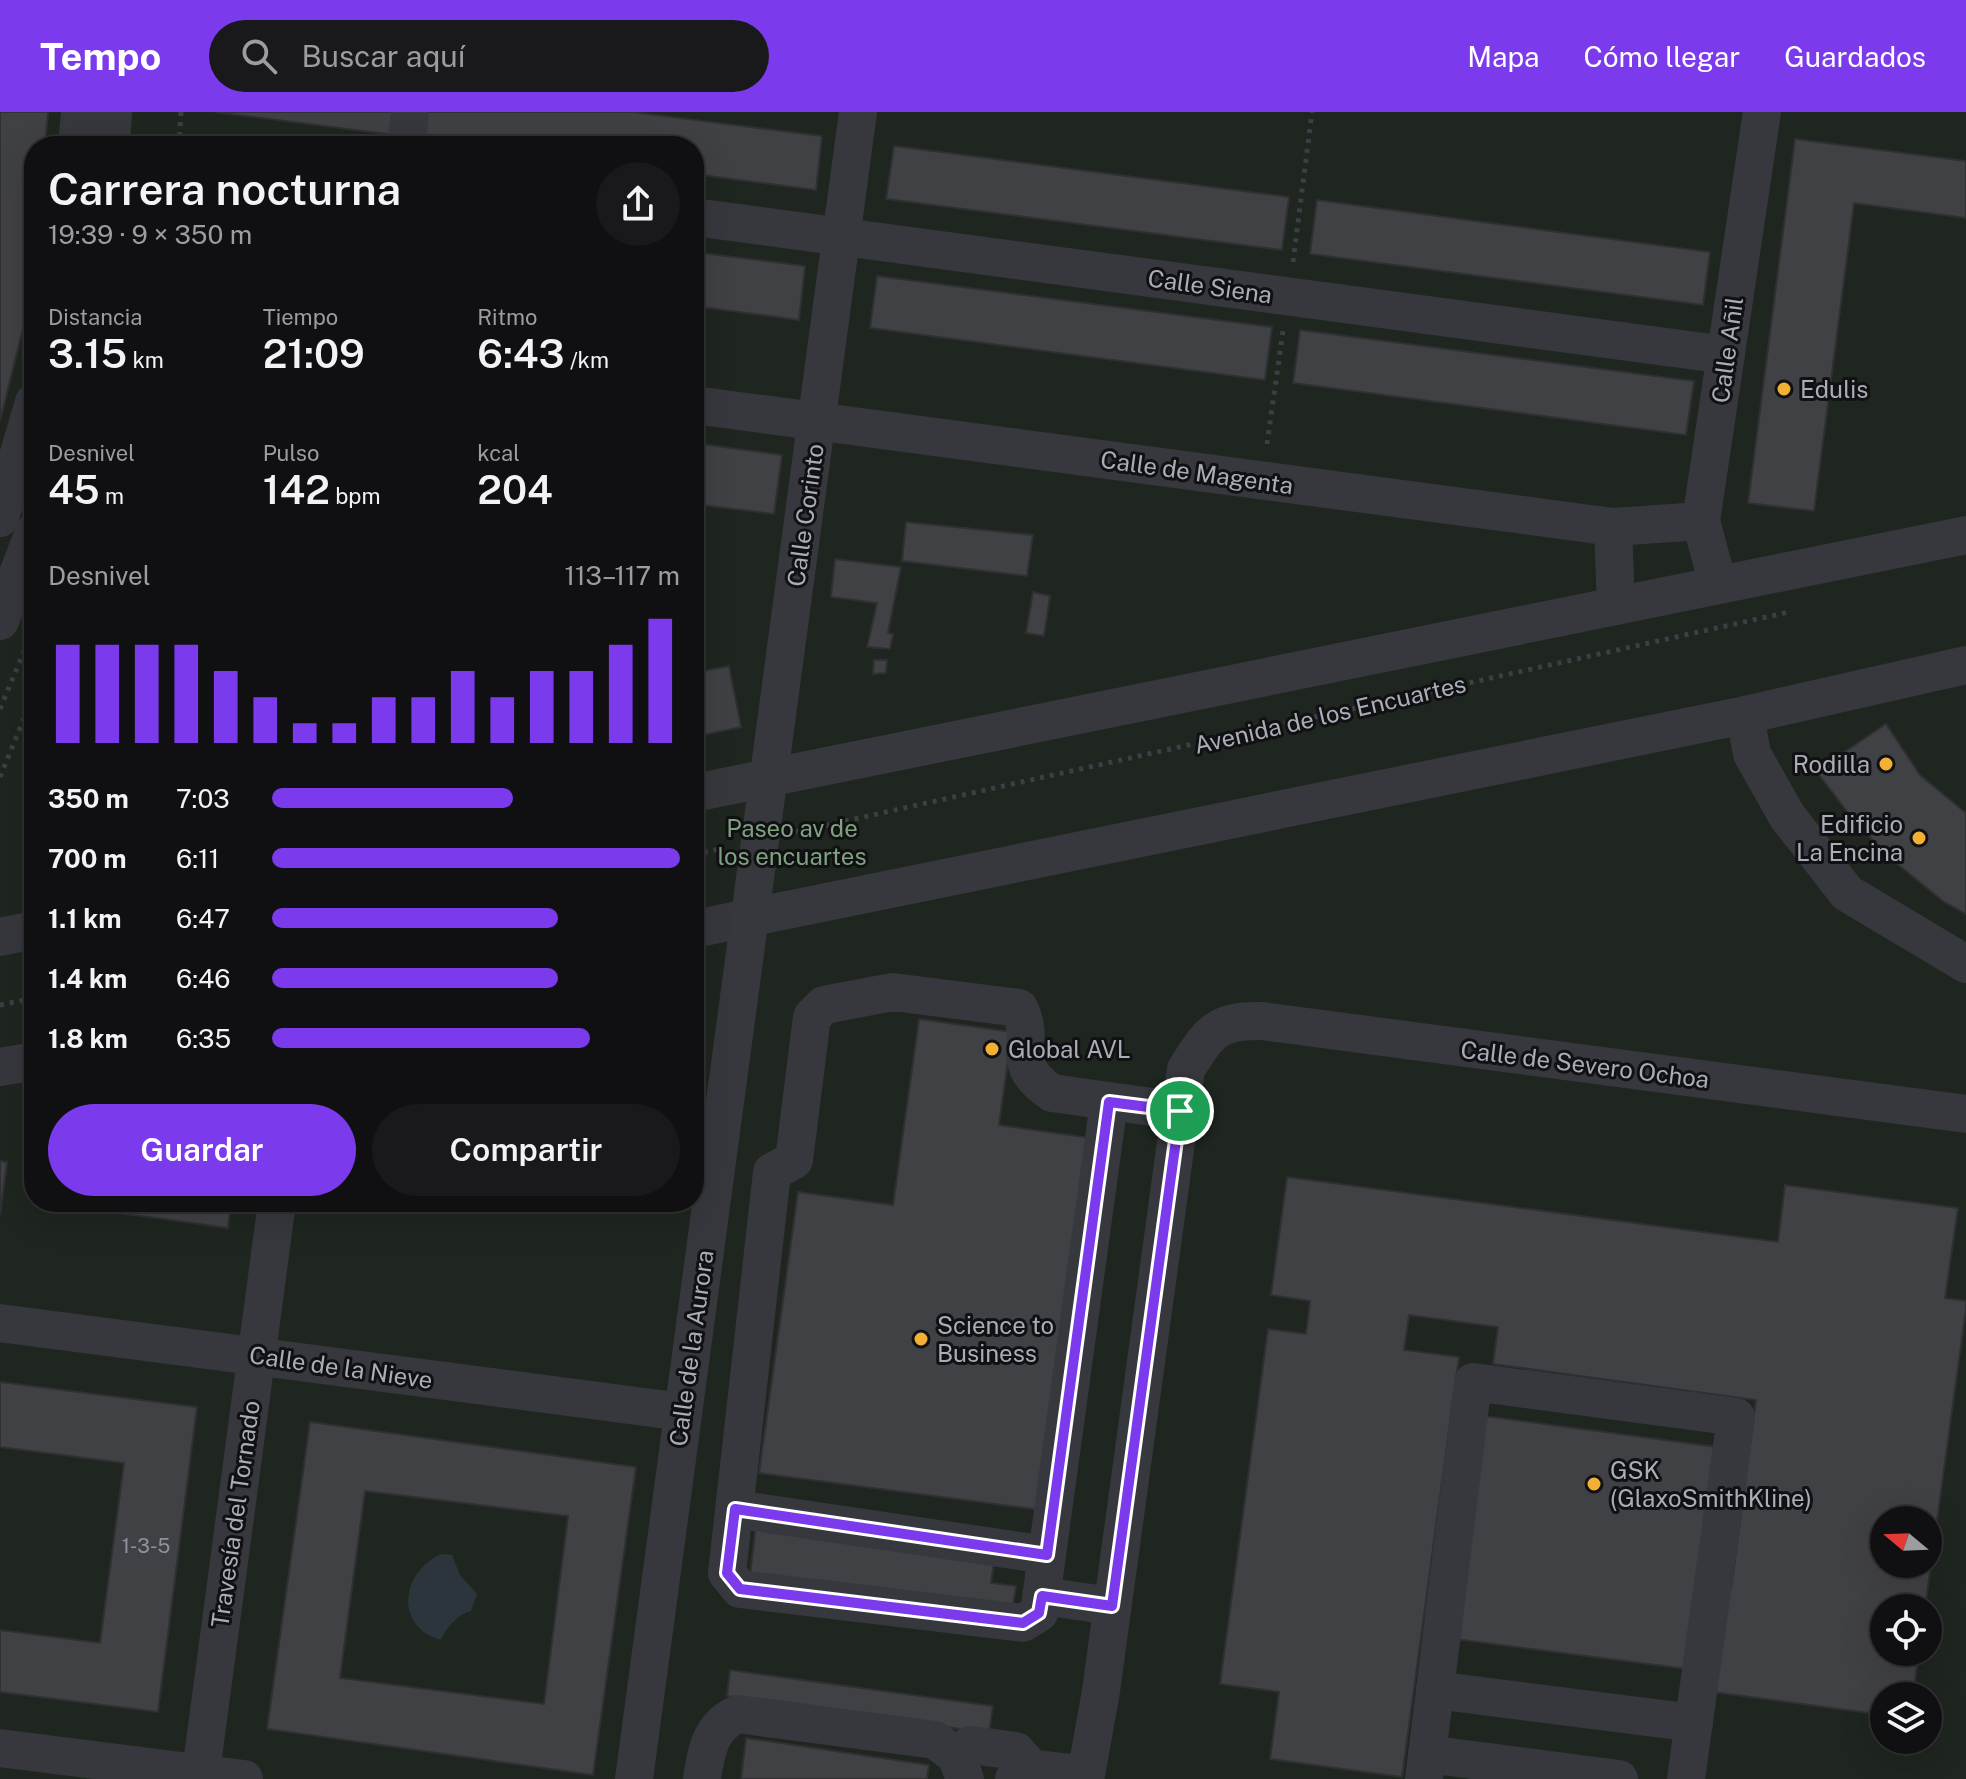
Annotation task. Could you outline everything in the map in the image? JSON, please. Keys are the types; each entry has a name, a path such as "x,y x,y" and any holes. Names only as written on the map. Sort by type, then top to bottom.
{"street":[{"path":"78,136 80,112"},
{"path":"112,136 113,112"},
{"path":"407,136 410,112"},
{"name":"Calle Corinto","path":"750,917 858,112"},
{"name":"Calle Añil","path":"1718,585 1701,521 1762,112"},
{"name":"Calle Siena","path":"704,218 1726,355"},
{"name":"Calle de Magenta","path":"704,406 1613,527 1701,521"},
{"path":"0,518 24,436"},
{"path":"1613,527 1616,606"},
{"name":"Avenida de los Encuartes","path":"704,791 1966,535"},
{"path":"14,630 24,581"},
{"path":"704,927 1745,715 1966,665"},
{"path":"1745,715 1752,754 1787,816 1847,893 1966,964"},
{"name":"Calle de la Aurora","path":"634,1779 750,917"},
{"path":"0,937 24,932"},
{"path":"702,1779 706,1753 715,1732 724,1721 737,1714 935,1740 962,1770 1086,1778 1180,1111 1052,1093 1037,1084 1023,1063 1026,1023 1019,1008 893,992 824,1005 812,1017 794,1160 772,1172 727,1573 740,1589 1023,1623 1039,1613 1109,1102"},
{"name":"Calle de Severo Ochoa","path":"1180,1111 1186,1069 1208,1035 1236,1021 1262,1021 1966,1114"},
{"path":"0,1067 24,1063"},
{"name":"Travesía del Tornado","path":"201,1776 276,1212"},
{"name":"Calle de la Nieve","path":"0,1323 683,1412"},
{"path":"1619,1779 1426,1767 1473,1382 1736,1417 1686,1779"},
{"path":"735,1509 1047,1555"},
{"path":"1042,1596 1112,1606"},
{"path":"1435,1690 1694,1723"},
{"path":"0,1748 201,1776 244,1779"}],"path":[{"path":"180,136 181,112"},
{"name":"Avenida de los Encuartes","path":"704,853 1796,610"},
{"path":"0,709 14,630"},
{"path":"0,777 24,718"},
{"path":"0,1005 24,1000"}],"green space":[{"name":"Paseo av de los encuartes","path":"0,112 1966,112 1966,1779 0,1779"}],"shaded area":[{"path":"441,1554 452,1555 460,1575 477,1594 471,1611 453,1622 441,1640 416,1624 408,1599 418,1573"}],"building":[{"path":"0,112 48,112 46,136 24,136 24,324 0,421"},
{"path":"215,112 397,112 394,135"},
{"path":"426,112 633,112 822,136 816,190 704,175 704,136 423,136"},
{"path":"1795,139 1966,161 1966,218 1854,203 1814,511 1748,503"},
{"path":"894,146 1289,197 1282,250 886,199"},
{"path":"1317,200 1710,252 1703,305 1310,254"},
{"path":"704,253 805,266 799,320 704,307"},
{"path":"877,276 1272,327 1265,380 870,328"},
{"path":"1300,330 1694,381 1686,435 1293,383"},
{"path":"704,444 782,455 774,514 704,505"},
{"path":"906,522 1033,535 1027,576 902,561"},
{"path":"835,559 901,567 888,633 893,634 890,649 867,647 877,603 831,597"},
{"path":"1033,592 1050,596 1044,636 1026,633"},
{"path":"874,660 887,660 886,673 873,674"},
{"path":"729,666 741,727 704,735 704,671"},
{"name":"Edificio La Encina","path":"1886,724 1920,775 1966,813 1966,914 1944,902 1890,858 1853,819 1816,771"},
{"name":"Science to Business","path":"919,1019 1012,1032 999,1125 1091,1138 1040,1510 759,1473 798,1192 893,1205"},
{"path":"0,1161 7,1162 0,1215"},
{"name":"GSK (GlaxoSmithKline)","path":"1287,1177 1778,1242 1785,1185 1958,1208 1945,1298 1966,1301 1966,1309 1939,1506 1870,1506 1870,1578 1929,1578 1927,1594 1870,1594 1870,1666 1917,1666 1915,1682 1870,1682 1870,1713 1713,1692 1687,1669 1455,1639 1485,1416 1717,1447 1731,1589 1756,1400 1493,1364 1498,1327 1409,1315 1404,1350 1459,1357 1402,1777 1270,1759 1279,1692 1220,1684 1268,1329 1306,1334 1310,1301 1271,1295"},
{"path":"112,1212 230,1212 228,1228"},
{"path":"0,1382 197,1407 158,1712 0,1692 0,1630 100,1643 124,1463 0,1447"},
{"path":"310,1422 636,1467 593,1775 267,1729","holes":["365,1491 568,1516 544,1704 340,1678"]},
{"path":"756,1525 995,1556 991,1583 1016,1586 1012,1611 750,1576"},
{"path":"730,1670 993,1706 989,1733 727,1696"},
{"path":"746,1738 929,1765 927,1779 741,1779"}],"place":[{"name":"Edulis","path":"1784,389"},
{"name":"Rodilla","path":"1886,764"},
{"name":"Edificio La Encina","path":"1919,838"},
{"name":"Global AVL","path":"992,1049"},
{"name":"Science to Business","path":"921,1339"},
{"name":"GSK (GlaxoSmithKline)","path":"1594,1484"}],"route":[{"path":"1109,1102 1180,1111 1112,1606 1042,1596 1039,1613 1023,1623 740,1589 727,1573 735,1509 1047,1555 1109,1102"}]}
